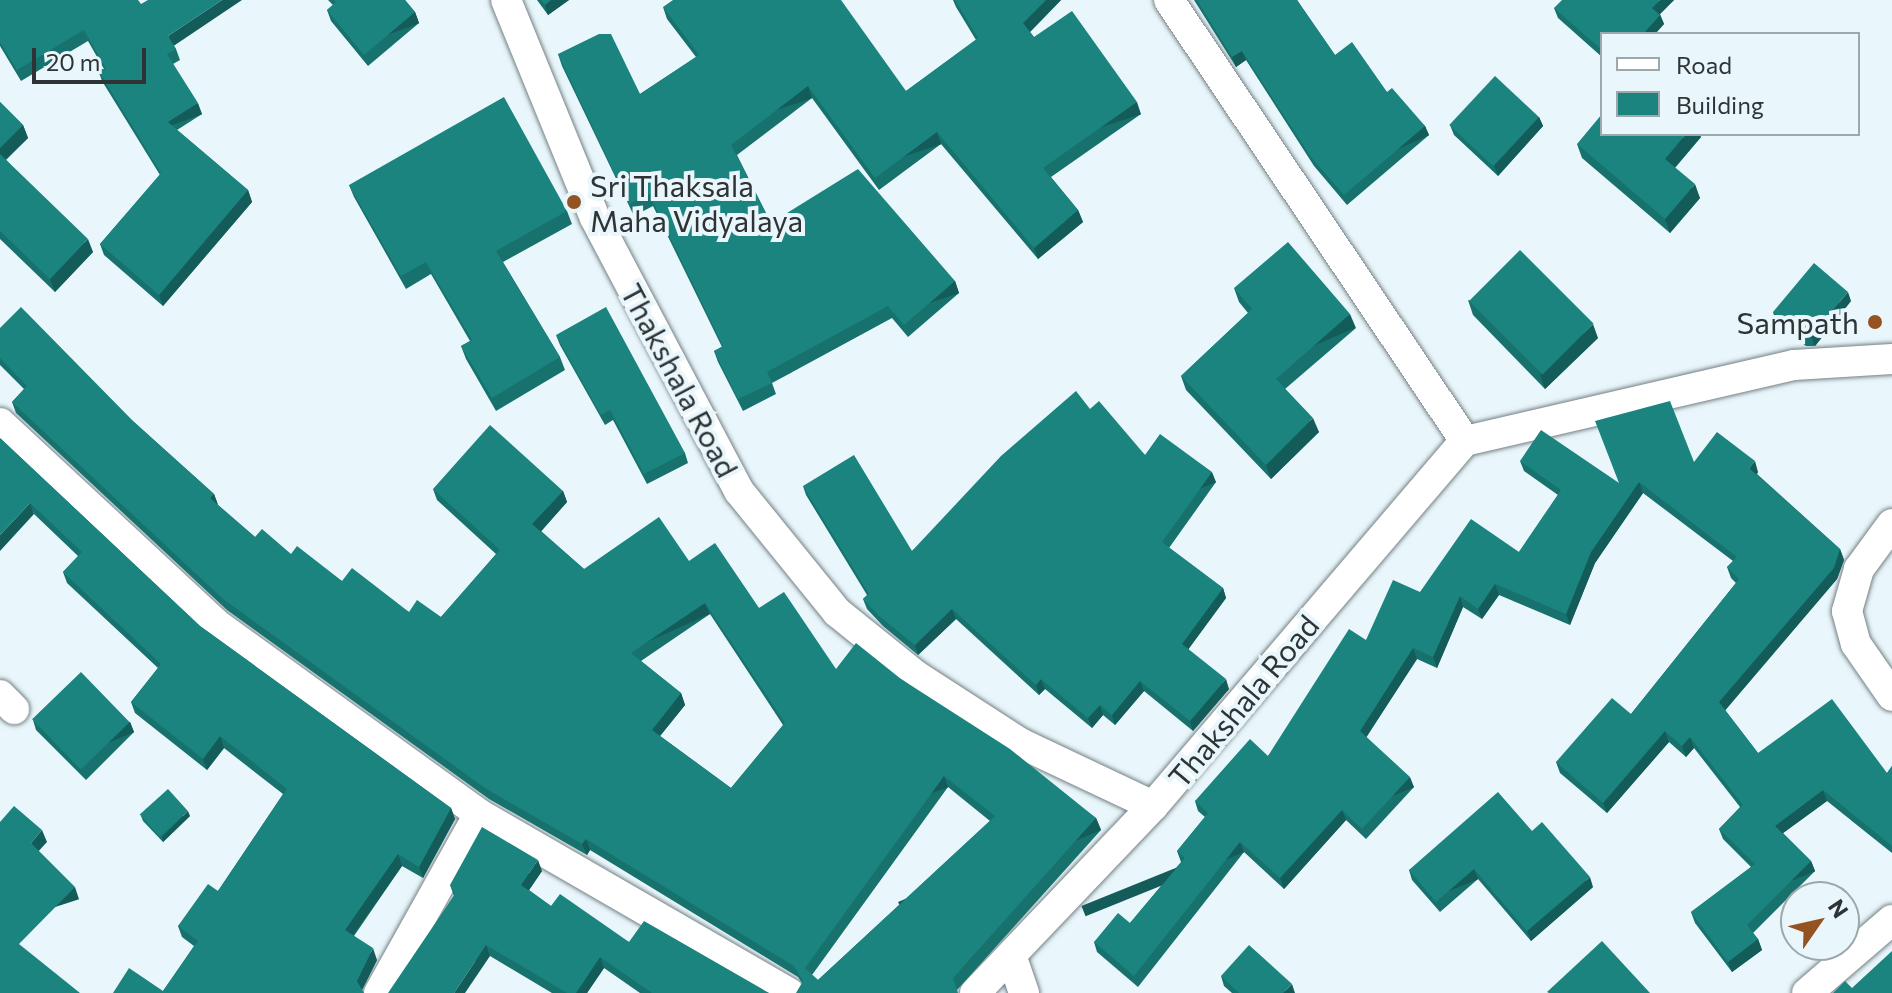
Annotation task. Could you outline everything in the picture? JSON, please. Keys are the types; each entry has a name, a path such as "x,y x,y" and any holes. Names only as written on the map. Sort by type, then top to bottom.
{"street":[{"name":"Thakshala Road","path":"506,0 595,218 739,491 758,515 837,612 915,675 1020,743 1153,806 1465,441"},
{"path":"1169,0 1465,441 1794,365 1892,359"},
{"path":"0,423 216,624 479,814 789,993"},
{"path":"1892,524 1859,569 1847,611 1856,644 1892,696"},
{"path":"975,993 1012,958 1153,806"},
{"path":"379,993 479,814"},
{"path":"1807,993 1892,920"},
{"path":"1012,958 1024,993"}],"building":[{"path":"0,0 138,0 141,4 148,0 222,0 168,36 176,49 167,54 198,103 168,122 248,190 159,295 100,244 161,173 98,70 106,69 84,30 17,70 0,42"},
{"path":"334,0 405,0 415,12 364,55 327,10 336,2"},
{"path":"673,0 841,0 906,91 978,38 955,0 1046,0 1023,23 1034,37 1072,11 1137,102 1043,168 1078,210 1034,248 937,132 875,178 808,86 731,145 771,223 858,169 955,281 904,325 888,306 767,372 772,383 738,399 714,351 723,346 649,194 629,204 558,54 599,34 611,34 640,94 699,55 663,7"},
{"path":"1197,0 1297,0 1335,55 1352,42 1387,92 1392,88 1425,126 1344,195 1311,157 1242,51 1232,57"},
{"path":"1562,0 1660,0 1652,8 1660,15 1645,32 1600,32 1600,48 1554,8"},
{"path":"1495,76 1539,117 1493,166 1449,125"},
{"path":"504,97 567,211 496,251 560,357 492,398 461,346 472,340 426,262 401,276 349,185"},
{"path":"0,102 23,125 0,148"},
{"path":"1600,116 1600,136 1684,136 1665,159 1695,184 1665,219 1577,144"},
{"path":"0,154 88,239 50,279 0,231"},
{"path":"1288,242 1350,314 1276,379 1313,418 1266,465 1181,376 1252,309 1234,288"},
{"path":"1520,250 1594,324 1543,374 1469,301"},
{"path":"1814,263 1848,292 1811,336 1802,336 1773,312"},
{"path":"21,307 134,422 214,494 210,498 255,537 262,529 291,554 297,546 342,581 352,568 409,612 417,600 441,617 500,550 433,489 490,425 563,491 532,524 584,569 659,517 689,561 715,543 759,608 784,592 836,669 856,643 901,679 1010,749 1096,818 953,978 958,993 796,993 803,981 794,966 586,839 582,844 485,788 223,599 12,402 27,386 0,358 0,328","holes":["705,603 785,723 731,788 652,730 681,693 631,653","944,776 995,816 818,980 805,968"]},
{"path":"606,307 685,453 644,474 610,410 601,415 556,335"},
{"path":"1076,391 1090,409 1099,401 1145,455 1160,434 1212,472 1162,542 1223,588 1182,644 1226,679 1190,721 1140,681 1112,715 1100,705 1088,718 1041,679 1036,685 952,609 915,645 863,599 869,594 803,486 854,455 912,551 1001,456"},
{"path":"1670,401 1694,462 1717,432 1755,461 1749,468 1840,549 1834,568 1719,702 1758,753 1832,699 1887,773 1892,766 1892,846 1823,790 1775,826 1811,861 1791,881 1780,881 1780,892 1747,925 1758,939 1728,962 1691,912 1755,864 1719,829 1743,805 1690,737 1682,746 1665,731 1603,803 1556,762 1612,698 1631,714 1739,579 1727,567 1737,557 1639,482 1591,552 1566,614 1495,584 1478,609 1460,596 1433,657 1413,648 1360,731 1410,777 1362,829 1342,810 1280,878 1240,842 1134,976 1094,942 1118,913 1130,923 1185,858 1177,851 1208,813 1195,801 1250,739 1268,756 1349,629 1366,640 1393,580 1420,592 1471,519 1519,552 1561,490 1520,461 1541,430 1619,483 1595,421"},
{"path":"0,438 200,626 451,808 419,867 398,854 345,930 373,948 357,981 364,993 113,993 129,968 163,991 198,941 178,926 208,884 218,891 287,789 220,736 203,759 131,702 161,664 63,572 82,552 30,503 0,535"},
{"path":"81,672 130,722 81,770 32,719"},
{"path":"168,789 188,811 160,837 140,814"},
{"path":"1498,792 1532,831 1542,822 1590,877 1527,931 1474,869 1436,902 1409,870"},
{"path":"14,806 42,830 31,843 75,887 19,944 80,993 0,993 0,822"},
{"path":"482,827 538,860 521,885 551,906 560,894 629,942 644,921 769,993 652,993 600,957 576,993 567,993 486,945 454,993 388,993 455,894 450,885"},
{"path":"1602,941 1650,993 1547,992"},
{"path":"1249,945 1292,984 1283,993 1239,993 1221,976"},
{"path":"1892,951 1892,993 1833,993 1845,981 1852,988"}],"place":[{"name":"Sri Thaksala Maha Vidyalaya","path":"574,202"},
{"name":"Sampath","path":"1875,322"}]}
